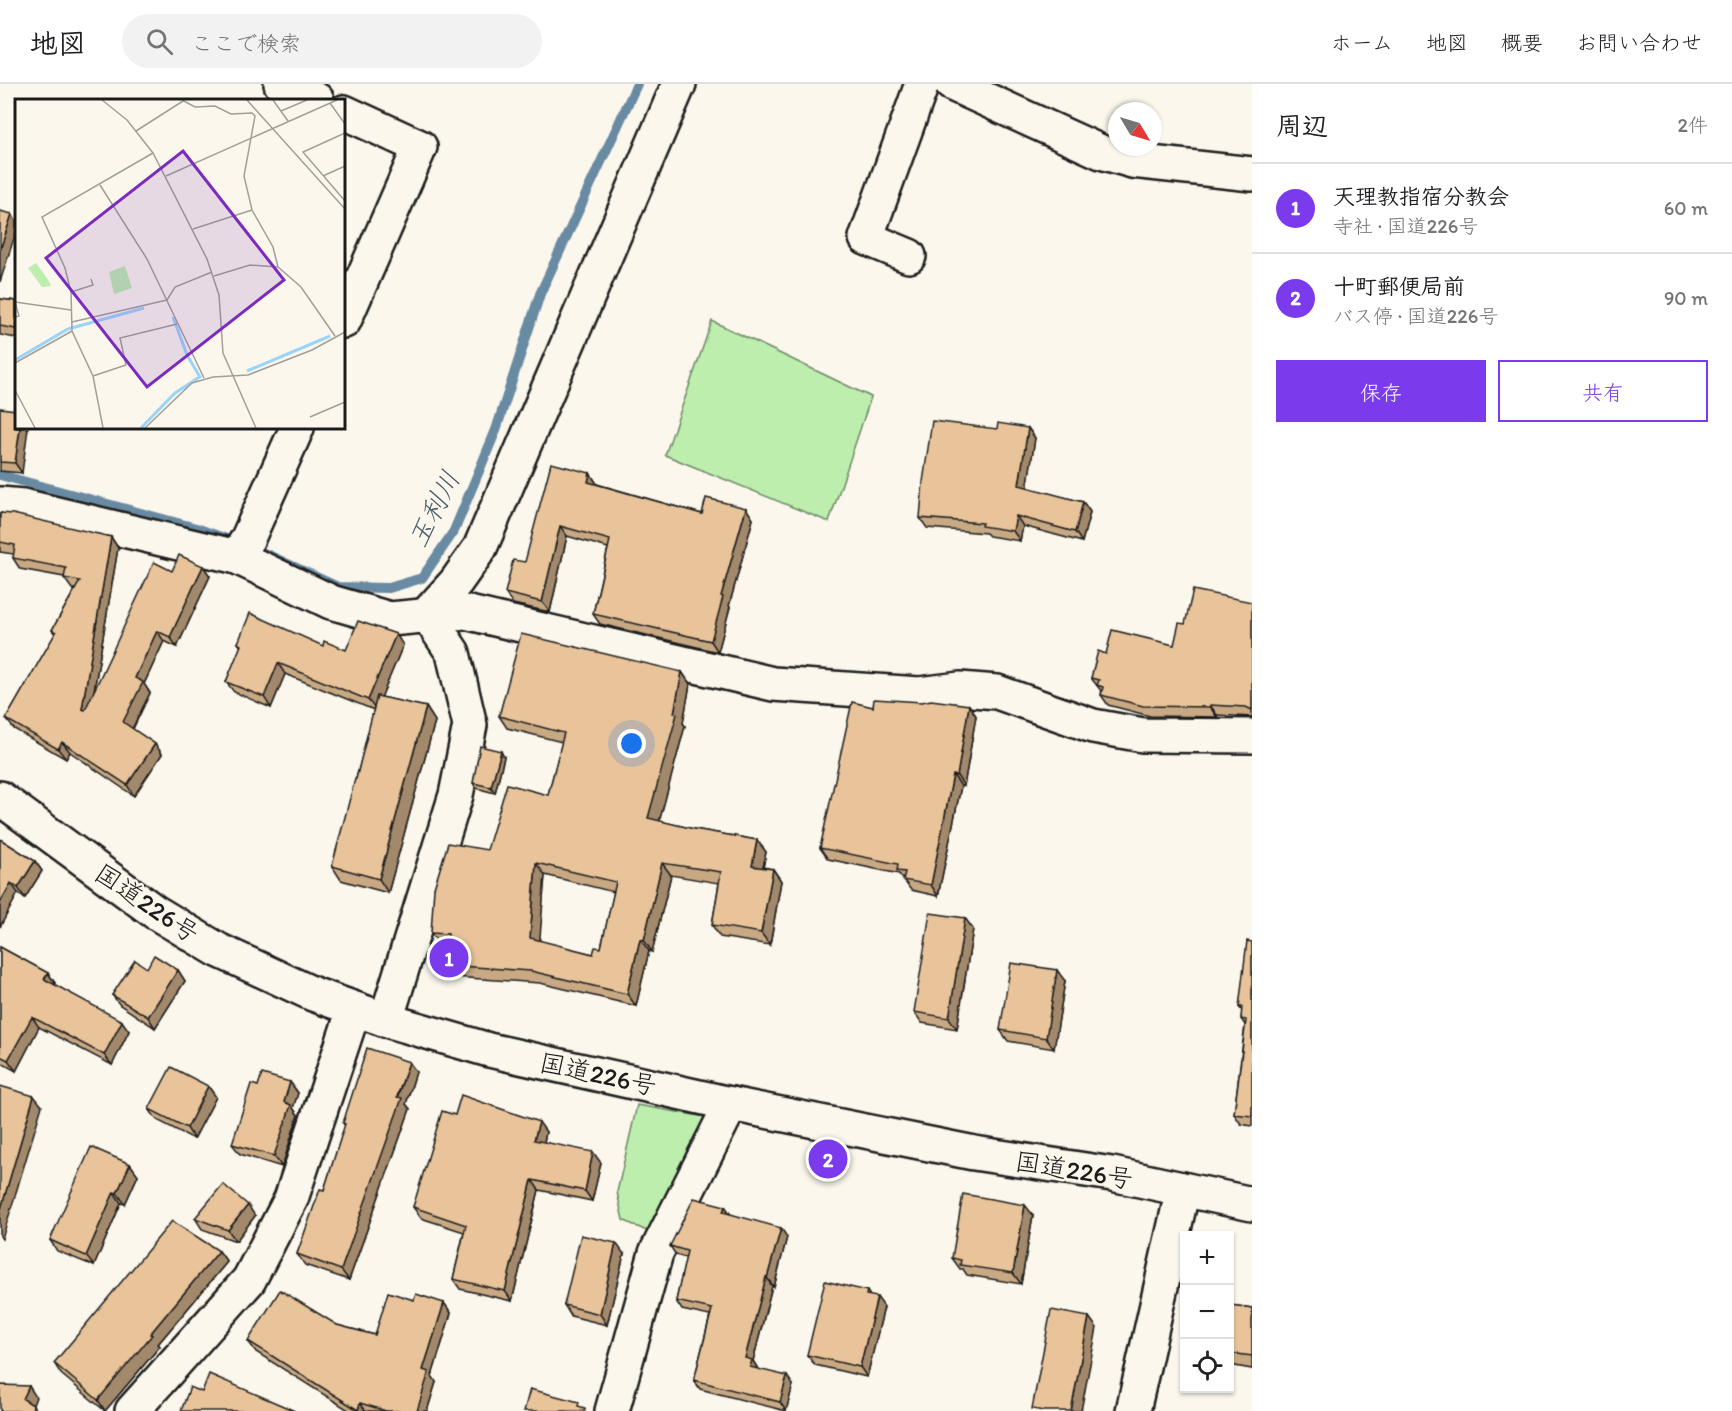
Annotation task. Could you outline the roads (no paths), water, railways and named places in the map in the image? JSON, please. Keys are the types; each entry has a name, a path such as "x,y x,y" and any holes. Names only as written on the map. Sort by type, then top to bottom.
{"main road":[{"path":"281,84 315,99"},
{"path":"427,614 456,582 480,548 679,84"},
{"path":"909,255 866,238 922,84"},
{"path":"952,84 1101,152 1132,161 1252,174"},
{"path":"345,112 420,147 345,319"},
{"path":"241,550 297,429"},
{"path":"0,504 23,506 241,550 331,602 390,619 465,612 773,684 919,694 960,689 998,692 1093,726 1143,735 1252,736"},
{"path":"386,1020 456,795 470,726 453,653 427,614"},
{"name":"国道226号","path":"0,798 154,912 218,951 313,994 386,1020 489,1050 731,1104 974,1153 1112,1174 1252,1204"},
{"path":"132,1411 249,1280 291,1199 354,1009"},
{"path":"612,1411 656,1253 731,1104"},
{"path":"1133,1411 1183,1189"}],"waterway":[{"name":"玉利川","path":"264,553 338,587 389,588 422,578 454,531 496,430 540,294 637,84"},
{"name":"玉利川","path":"0,475 196,528 229,540"}],"place":[{"name":"天理教指宿分教会","path":"449,958"},
{"name":"十町郵便局前","path":"828,1159"}]}
